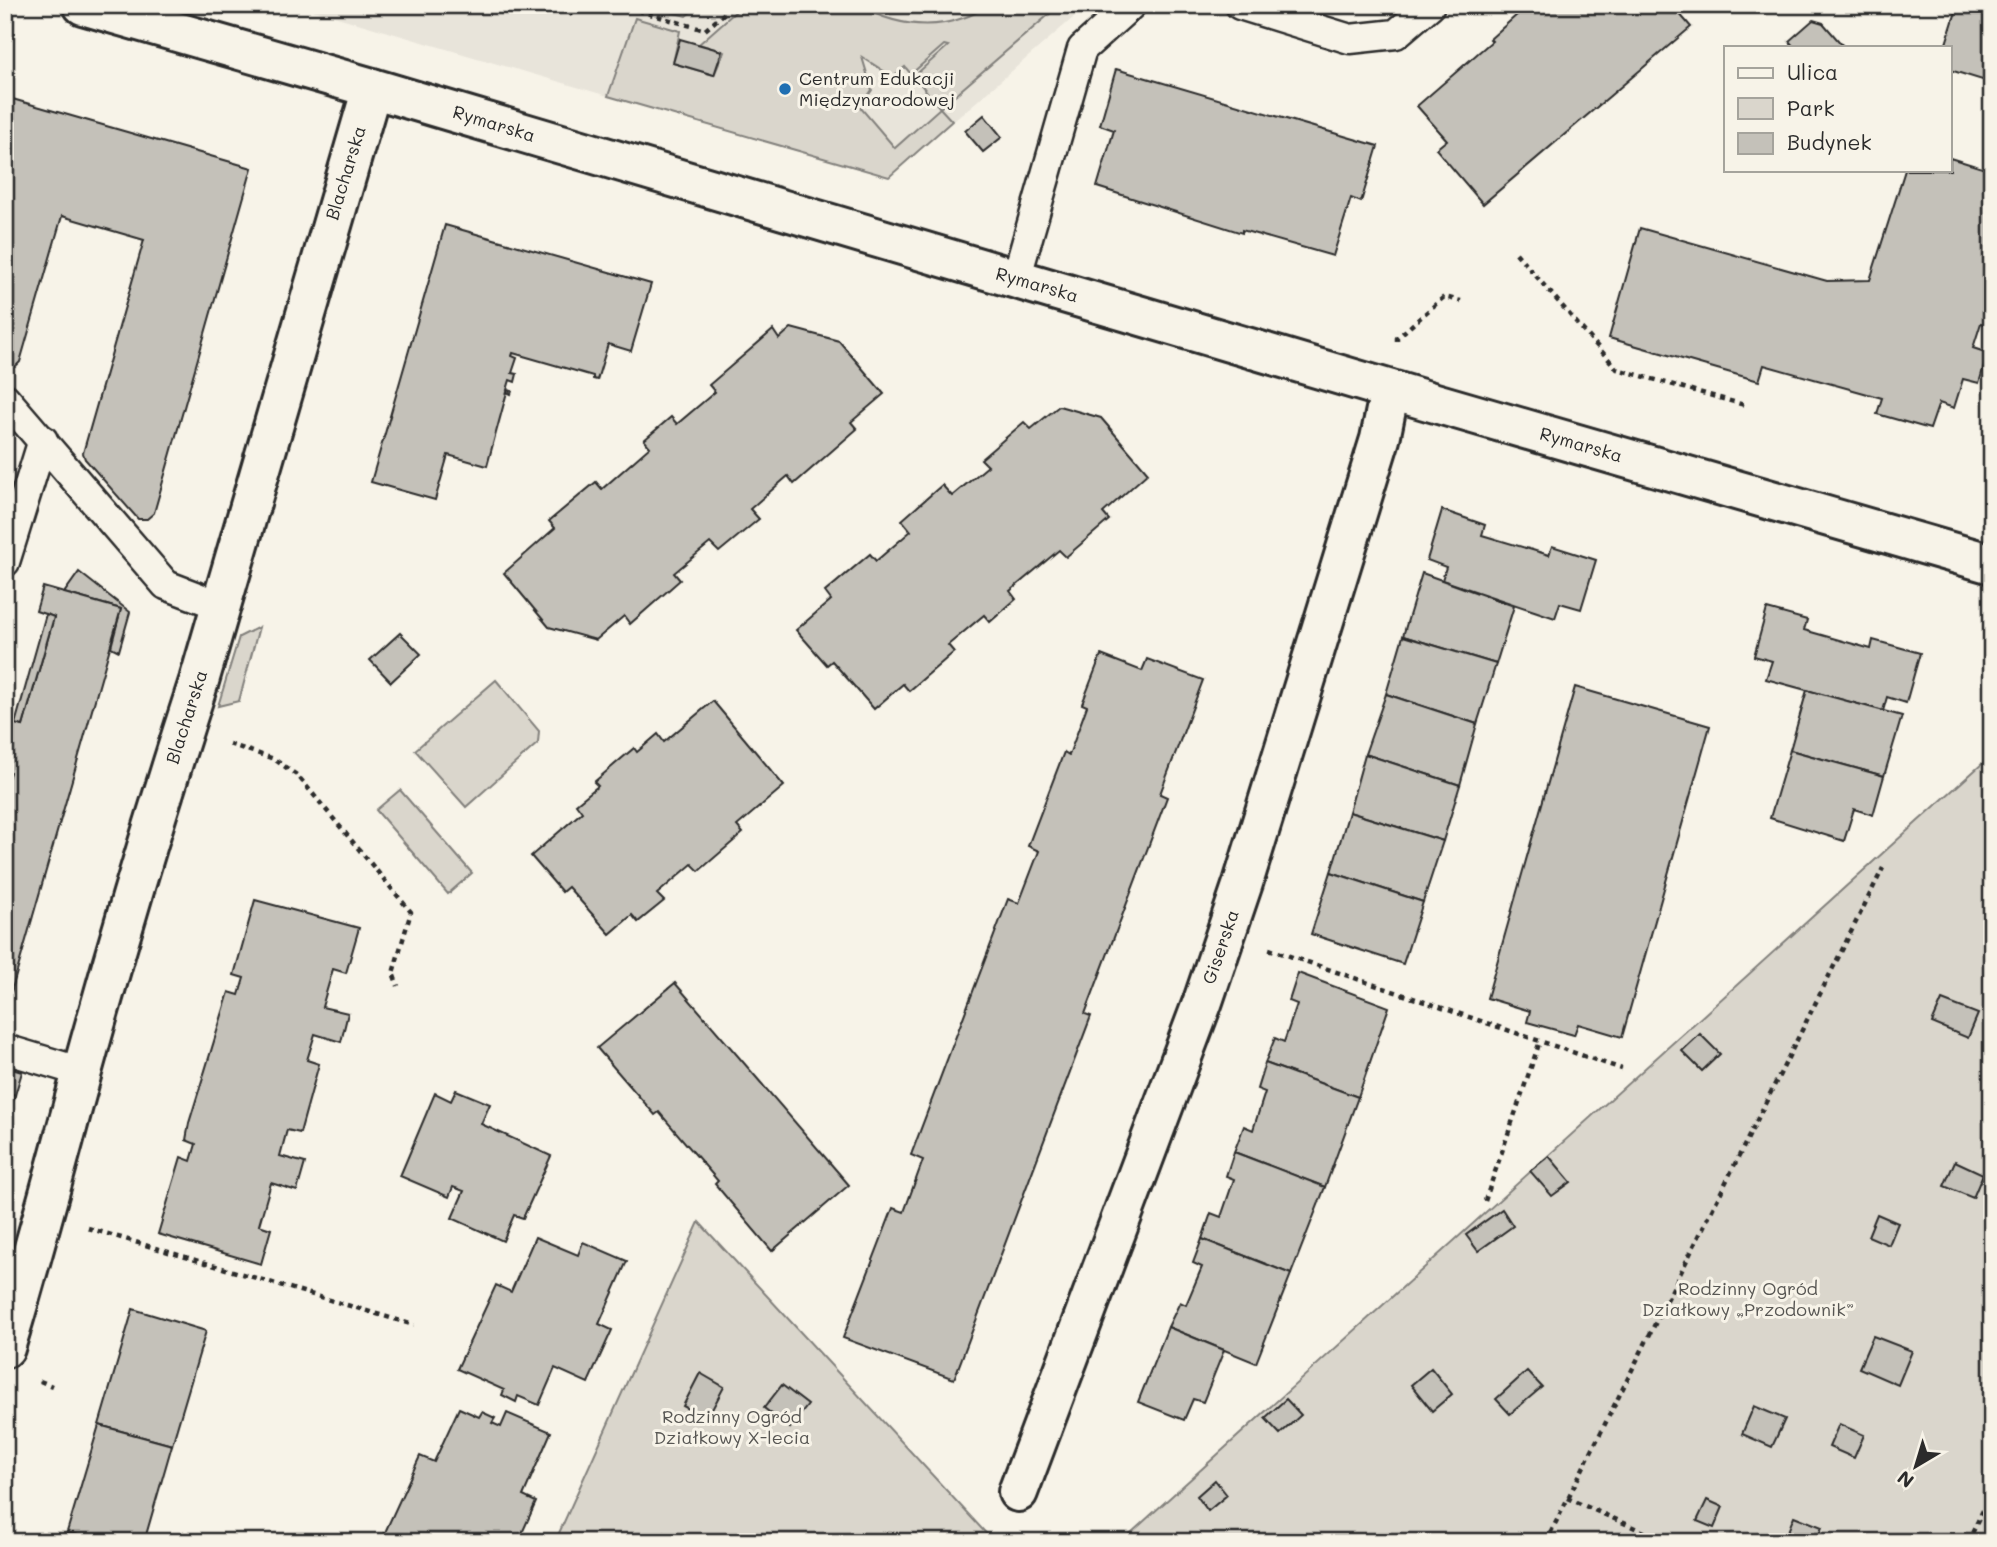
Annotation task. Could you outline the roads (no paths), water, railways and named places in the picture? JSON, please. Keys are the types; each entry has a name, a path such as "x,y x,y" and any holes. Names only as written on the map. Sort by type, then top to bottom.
{"street":[{"name":"Rymarska","path":"83,5 1390,390 1992,564"},
{"name":"Blacharska","path":"5,1348 170,769 221,606 372,88"},
{"name":"Giserska","path":"1018,1492 1203,1001 1243,883 1380,439 1390,390"}],"lane":[{"path":"1016,279 1082,49 1131,5"},
{"path":"1240,5 1350,39 1396,34 1430,5"},
{"path":"5,398 166,585 221,606"},
{"path":"5,562 43,440"},
{"path":"5,1049 82,1072"}],"place":[{"name":"Centrum Edukacji Międzynarodowej","path":"785,89"}],"park label":[{"name":"Rodzinny Ogród Działkowy „Przodownik”","path":"1748,1299"},
{"name":"Rodzinny Ogród Działkowy X-lecia","path":"732,1427"}]}
